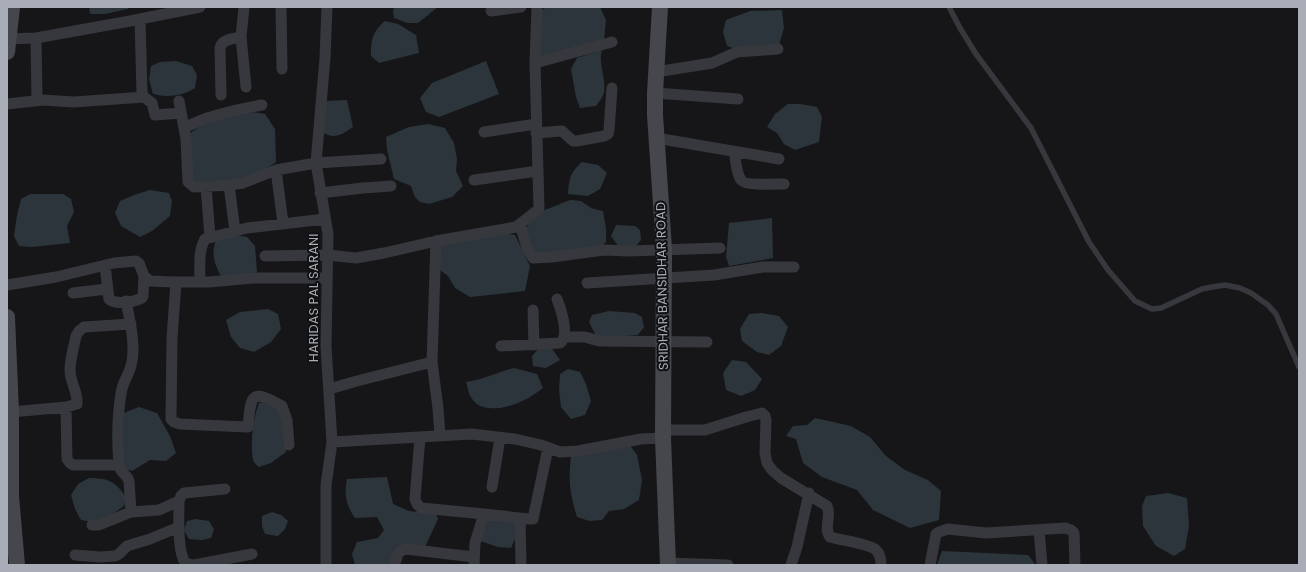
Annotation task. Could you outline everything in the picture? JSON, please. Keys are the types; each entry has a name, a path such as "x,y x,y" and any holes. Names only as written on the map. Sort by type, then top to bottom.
{"street":[{"path":"12,7 8,43 140,19 163,11 200,7"},
{"path":"244,7 241,37 246,87"},
{"path":"281,7 282,68"},
{"name":"HARIDAS PAL SARANI","path":"326,565 326,485 332,442 326,346 328,234 316,163 325,58 327,7"},
{"path":"491,11 521,7"},
{"path":"265,256 328,255 356,258 436,241 516,227 539,209 535,63 537,7"},
{"name":"SRIDHAR BANSIDHAR ROAD","path":"660,7 655,93 656,138 664,249 663,434 668,564"},
{"path":"140,19 142,92 144,97 152,103 155,115 182,113"},
{"path":"221,95 221,44 241,37"},
{"path":"36,38 37,100"},
{"path":"535,63 612,42"},
{"path":"656,72 712,63 737,52 778,49"},
{"path":"484,132 536,128 562,131 573,141 604,136 608,134 609,130 612,88"},
{"path":"655,93 738,99"},
{"path":"7,104 37,100 74,102 144,97"},
{"path":"179,102 184,127 188,182 194,186 243,183 276,170 316,163 381,159"},
{"path":"184,127 191,126 202,120 234,110 262,105"},
{"path":"656,138 779,159"},
{"path":"734,152 740,178 743,182 784,184"},
{"path":"276,170 283,223"},
{"path":"474,180 538,171"},
{"path":"228,185 235,231"},
{"path":"206,186 210,237"},
{"path":"320,193 391,186"},
{"path":"200,282 200,256 202,243 205,239 235,231 283,223 325,219"},
{"path":"520,224 527,248 533,258 604,250 629,251 720,248"},
{"path":"436,241 432,362 440,436"},
{"path":"7,285 56,277 104,265 114,263 136,261 139,262 144,276 143,296 138,300 110,301 108,299 104,265"},
{"path":"587,283 714,275 763,267 794,267"},
{"path":"144,276 150,281 176,282 200,282 253,278 327,278"},
{"path":"176,282 172,338 171,419 180,424 248,427 250,402 253,398 258,396 269,399 282,406 287,420 289,445"},
{"path":"74,292 107,289"},
{"path":"501,346 560,343 563,341 565,337 563,316 557,299"},
{"path":"126,301 131,324 133,354 130,369 124,380 121,393 117,430 118,465 119,469 128,477 131,512"},
{"path":"533,310 534,344"},
{"path":"7,317 11,412 11,496 17,565"},
{"path":"11,412 66,407 77,404 78,396 74,388 70,370 76,336 79,331 84,327 131,324"},
{"path":"565,337 585,336 599,341 663,343 707,342"},
{"path":"329,389 432,362"},
{"path":"66,407 67,458 70,463 74,465 118,465"},
{"path":"332,442 472,434 514,439 560,452 578,451 663,434 705,430 746,416 762,413 766,420 765,448 767,463 772,470 781,478 827,506 829,509 827,530 830,537 876,549 880,556 881,565"},
{"path":"420,437 415,499 421,508 520,518 533,518 548,448"},
{"path":"492,487 500,438"},
{"path":"225,489 184,492 181,496 179,501 179,527 182,558 185,563 194,565 252,554"},
{"path":"791,565 809,494"},
{"path":"92,525 99,524 131,512 159,510 179,501"},
{"path":"394,565 399,552 406,549 474,561 475,543 484,514"},
{"path":"520,518 521,565"},
{"path":"75,555 99,561 119,554 127,546 150,539 179,527"},
{"path":"930,565 936,534 943,530 948,529 986,533 1065,528 1074,533 1075,565"},
{"path":"1039,530 1042,565"},
{"path":"668,564 728,565"}],"lane":[{"path":"949,7 976,54 1031,128 1089,242 1108,270 1135,301 1152,309 1161,308 1202,289 1225,285 1240,288 1251,293 1268,305 1276,314 1299,367"}],"shaded area":[{"path":"89,7 128,7 128,9 105,14 90,14"},
{"path":"394,7 438,7 418,23 407,23 394,18"},
{"path":"547,7 600,7 606,20 604,40 548,57 540,56 540,11"},
{"path":"782,10 784,28 779,45 739,50 727,46 723,32 726,20 750,11"},
{"path":"385,21 398,24 416,35 419,53 379,63 371,56 373,37 377,29"},
{"path":"602,50 601,60 604,81 603,94 596,106 580,108 576,97 571,69 577,58"},
{"path":"176,61 192,66 197,75 195,88 175,96 153,94 149,79 151,66 160,62"},
{"path":"486,61 499,94 439,117 426,112 420,98 432,83"},
{"path":"347,100 353,127 338,136 330,136 322,132 325,101"},
{"path":"788,104 800,104 817,107 822,117 819,142 795,150 784,144 777,133 767,127 775,114"},
{"path":"252,112 265,114 275,129 276,162 260,173 232,181 193,183 190,133 197,128 220,119"},
{"path":"428,124 445,128 454,143 457,159 456,171 463,186 452,197 429,204 420,202 415,197 411,186 394,179 387,150 386,137 409,127"},
{"path":"582,162 598,165 607,173 600,189 588,196 568,194 571,176"},
{"path":"150,190 169,193 172,201 170,216 152,231 140,237 121,226 115,213 120,201"},
{"path":"30,194 63,194 71,199 74,212 67,226 70,243 32,247 19,246 14,236 17,215 21,199"},
{"path":"570,200 581,201 591,208 603,211 606,228 606,242 598,249 538,254 531,248 526,229 530,221 545,210"},
{"path":"772,218 773,258 729,266 726,257 729,223"},
{"path":"616,225 635,226 640,230 641,240 635,247 619,247 611,236"},
{"path":"505,233 515,235 530,266 525,291 470,297 455,288 448,276 440,270 441,245"},
{"path":"234,235 247,237 255,246 257,272 247,275 221,276 214,258 214,245 216,240"},
{"path":"268,309 278,314 281,329 271,342 254,352 240,348 231,337 226,320 240,312"},
{"path":"609,311 635,313 642,317 644,327 638,335 609,337 596,336 589,322 592,315"},
{"path":"762,313 779,316 788,327 781,346 769,355 757,352 742,341 740,329 749,314"},
{"path":"550,346 560,360 546,368 533,366 532,356 539,348"},
{"path":"732,360 746,362 762,379 755,390 741,396 726,390 723,373"},
{"path":"514,368 537,374 543,388 534,395 516,404 499,408 482,407 476,403 469,394 466,382 478,380"},
{"path":"568,369 580,372 586,384 591,401 585,415 571,419 561,407 559,390 560,374"},
{"path":"268,401 279,411 284,426 286,452 271,463 259,467 253,460 252,446 255,416 259,403"},
{"path":"139,407 157,413 170,436 176,453 166,461 150,460 132,471 123,468 120,456 124,413"},
{"path":"815,418 851,426 870,437 886,456 905,470 928,480 941,491 939,520 910,528 873,510 857,490 822,477 803,463 796,439 786,436 793,426 807,425"},
{"path":"629,444 637,455 642,480 639,500 624,509 609,511 602,520 589,521 577,517 570,487 571,456"},
{"path":"387,477 393,504 409,511 436,514 438,519 425,547 396,547 389,565 355,565 352,554 357,542 378,538 384,530 377,517 355,518 346,500 347,479"},
{"path":"89,478 106,480 118,487 126,497 124,506 110,516 93,522 81,520 75,509 71,495 78,484"},
{"path":"1168,493 1187,498 1189,526 1185,549 1174,556 1156,546 1143,526 1142,506 1146,496"},
{"path":"272,512 281,515 288,521 285,529 278,536 265,534 262,526 262,516"},
{"path":"486,518 516,523 517,534 511,548 498,547 480,541"},
{"path":"196,519 209,521 214,529 211,538 202,540 189,539 184,530 187,521"},
{"path":"942,551 1028,555 1036,565 937,565"}]}
